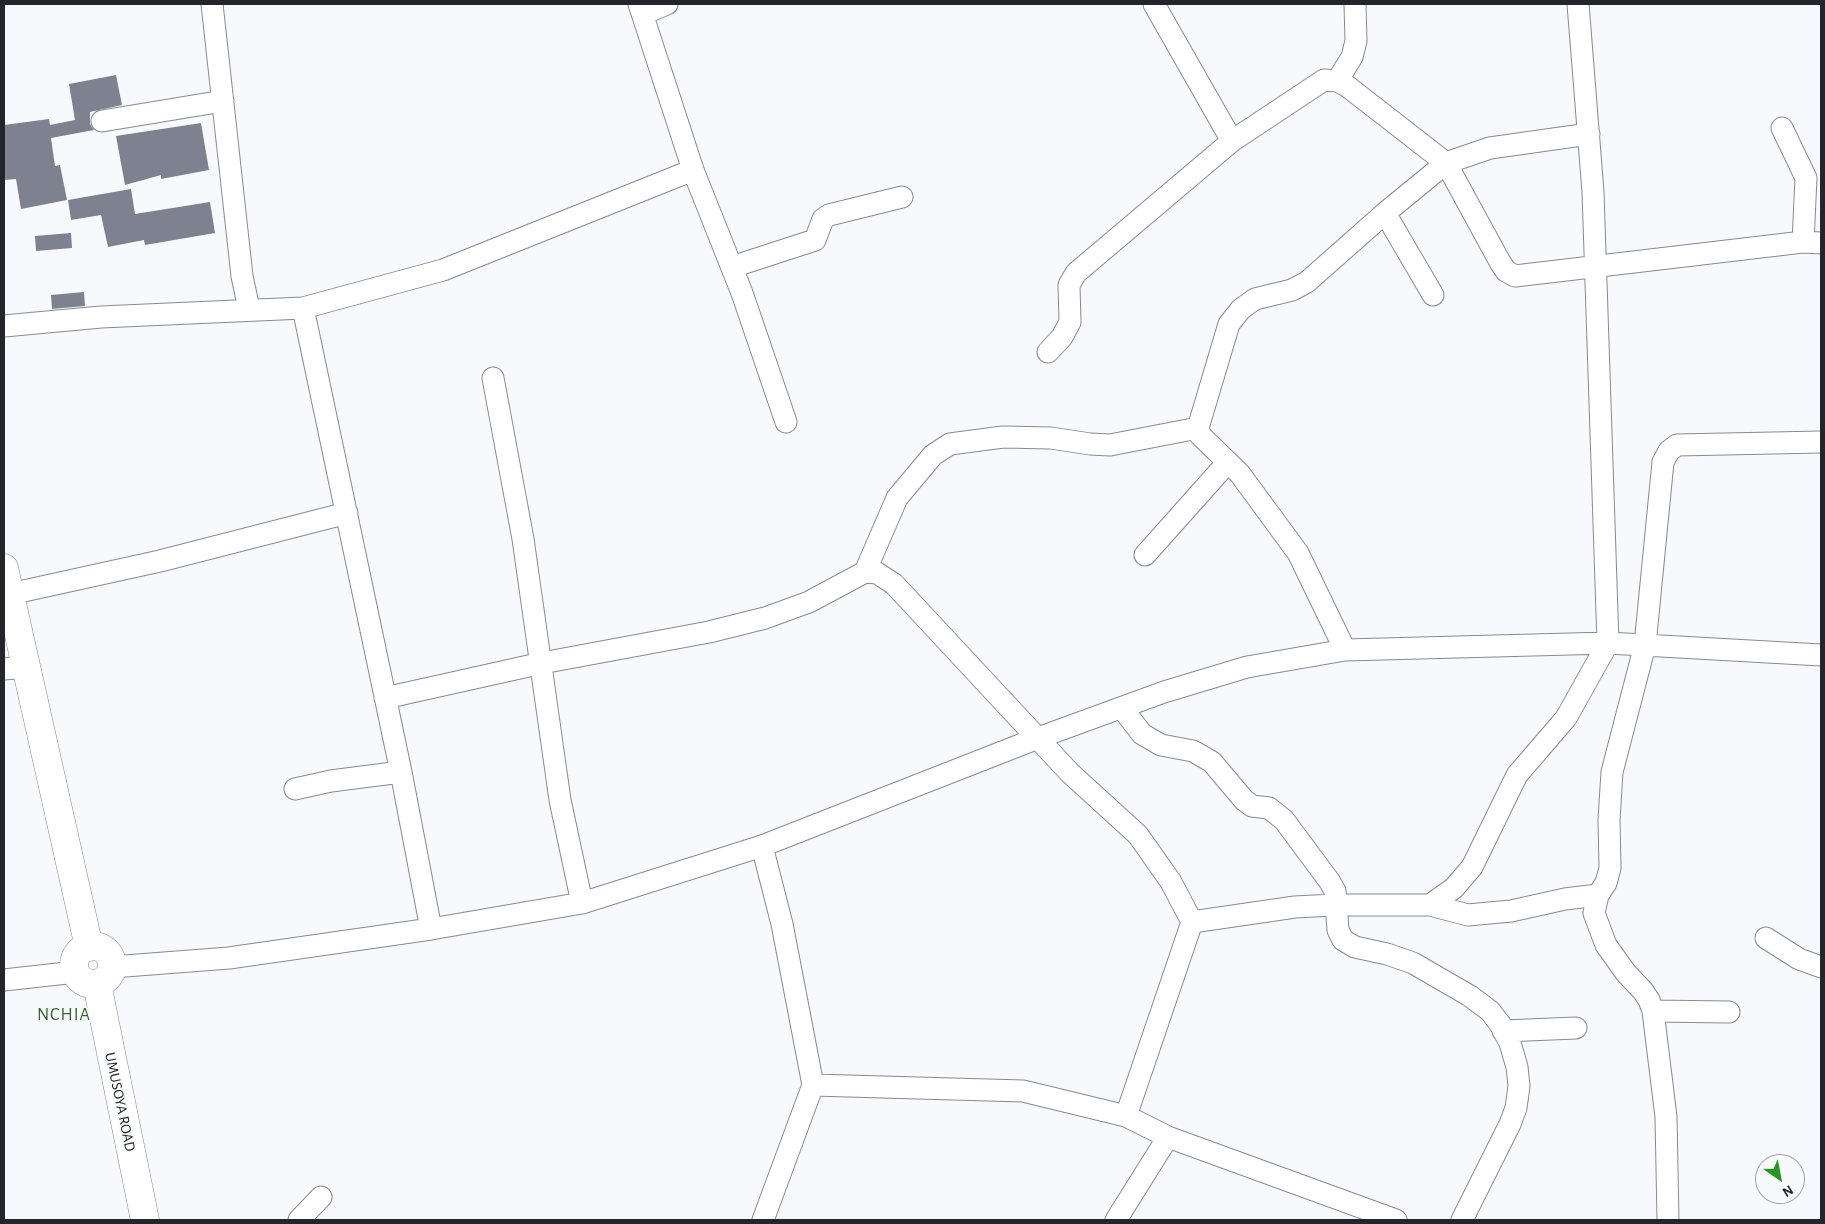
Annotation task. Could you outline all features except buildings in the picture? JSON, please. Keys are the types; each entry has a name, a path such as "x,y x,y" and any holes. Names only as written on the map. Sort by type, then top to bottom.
{"main road":[{"path":"4,568 10,594 15,668 89,947 104,949 110,957 95,974"},
{"name":"UMUSOYA ROAD","path":"95,974 145,1220"}],"street":[{"path":"212,4 242,276 249,309"},
{"path":"667,4 641,9 693,170 732,267 786,422"},
{"path":"1154,4 1232,141"},
{"path":"1337,81 1352,57 1356,41 1354,4"},
{"path":"1430,905 1454,888 1472,867 1517,775 1566,718 1608,643 1589,134 1578,4"},
{"path":"1048,352 1062,337 1070,322 1069,285 1076,273 1232,141 1324,80 1337,81 1347,86 1446,162 1506,271 1515,276 1812,243 1806,178 1782,128"},
{"path":"102,120 222,101"},
{"path":"1345,650 1298,553 1240,474 1206,442 1198,428 1229,324 1241,309 1255,299 1292,290 1307,282 1446,162 1490,148 1589,134"},
{"path":"4,326 101,317 303,308 443,270 693,170"},
{"path":"732,267 814,240 823,219 829,215 902,197"},
{"path":"1385,213 1433,295"},
{"path":"303,308 401,772 431,929"},
{"path":"493,378 523,539 560,800 582,903"},
{"path":"865,572 897,498 933,455 950,444 1013,437 1051,438 1090,444 1110,444 1198,428"},
{"path":"1668,1220 1666,1117 1653,1012 1649,1000 1643,991 1626,973 1606,945 1594,913 1598,895 1606,883 1610,868 1609,820 1612,772 1645,645 1663,462 1668,451 1677,445 1821,442"},
{"path":"1145,555 1228,462"},
{"path":"10,594 160,561 347,513"},
{"path":"385,698 542,663 709,632 765,618 809,602 865,572 877,573 894,584 1070,772 1138,835 1171,882 1192,922 1126,1116"},
{"path":"4,980 95,974 229,958 431,929 582,903 762,846 1038,738 1164,692 1247,667 1345,650 1608,643 1821,655"},
{"path":"1122,708 1142,734 1160,744 1193,751 1212,762 1244,800 1252,806 1268,808 1284,820 1335,891 1334,906 1338,930 1343,940 1355,947 1387,954 1414,963 1470,996 1490,1011 1504,1031 1510,1043 1517,1067 1519,1086 1516,1108 1510,1124 1462,1220"},
{"path":"295,789 330,781 401,772"},
{"path":"762,846 782,924 813,1085 763,1220"},
{"path":"1192,922 1295,907 1430,905 1468,914 1511,911 1565,899 1598,895"},
{"path":"1766,938 1800,959 1821,966"},
{"path":"1653,1012 1729,1012"},
{"path":"1504,1031 1576,1028"},
{"path":"813,1085 1023,1091 1126,1116 1168,1137 1396,1220"},
{"path":"1116,1220 1168,1137"},
{"path":"299,1220 322,1197"}],"district":[{"name":"NCHIA","path":"64,1015"}]}
